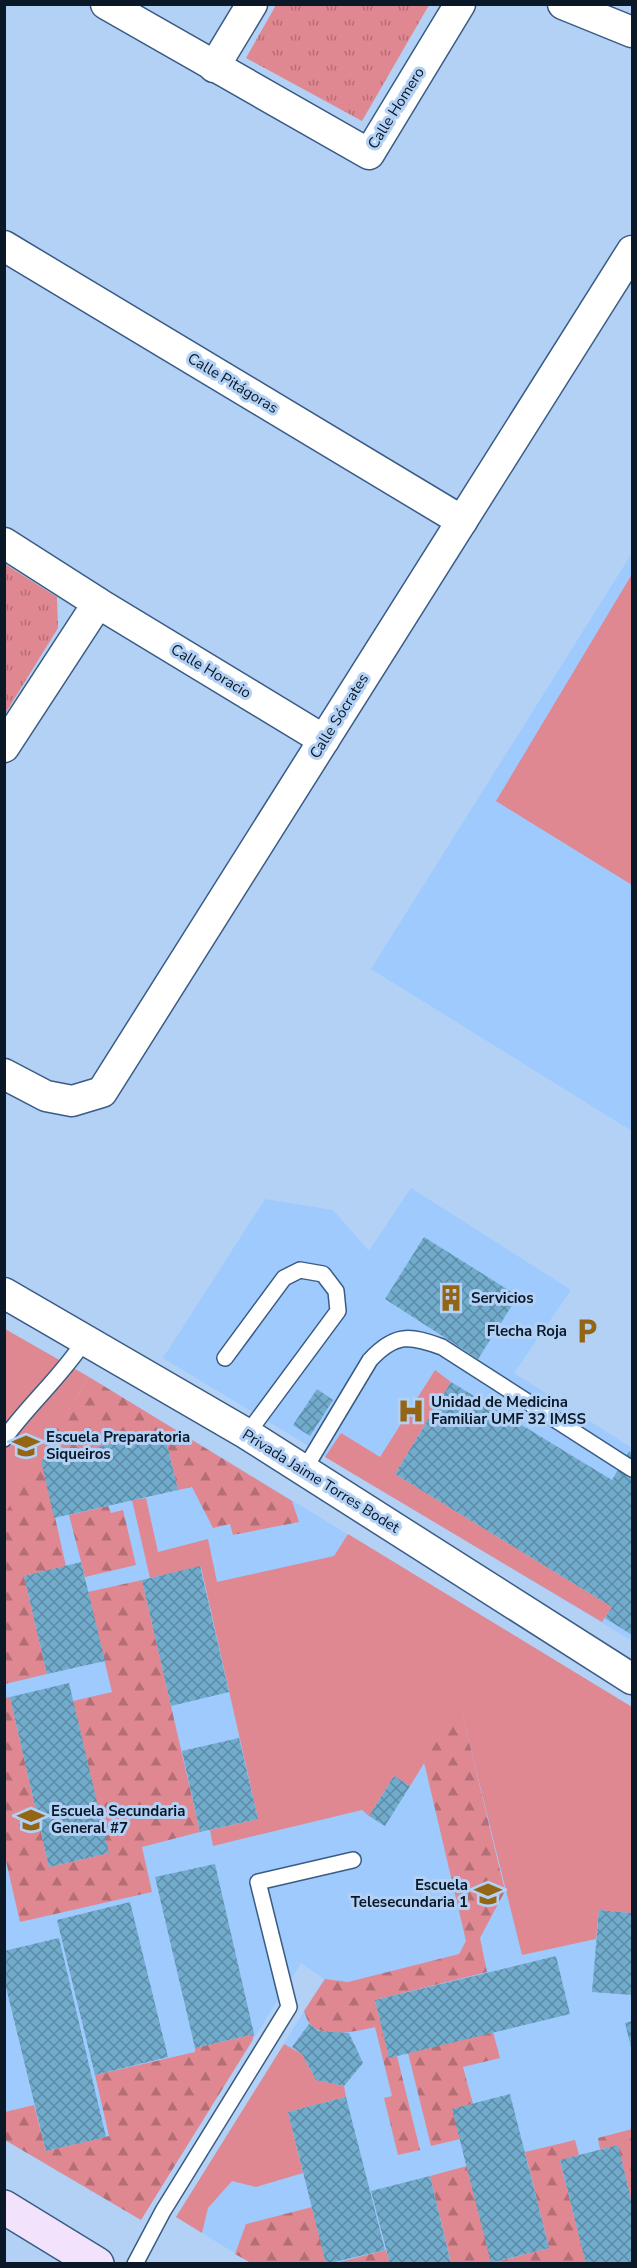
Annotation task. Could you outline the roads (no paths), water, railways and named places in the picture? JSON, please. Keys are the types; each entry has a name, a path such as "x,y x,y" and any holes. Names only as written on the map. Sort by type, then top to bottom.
{"main road":[{"path":"4,2207 97,2264"}],"street":[{"name":"Calle Homero","path":"106,4 369,154 460,4"},
{"path":"214,67 252,4"},
{"path":"563,4 633,32"},
{"name":"Calle Pitágoras","path":"4,246 462,521"},
{"name":"Calle Sócrates","path":"4,1074 46,1096 72,1101 102,1092 633,251"},
{"name":"Calle Horacio","path":"4,543 98,603 324,740"},
{"path":"4,747 98,603"},
{"name":"Privada Jaime Torres Bodet","path":"4,1293 247,1434 633,1679"}],"lane":[{"path":"225,1358 284,1278 300,1270 323,1274 336,1291 338,1311 247,1434"},
{"path":"304,1470 370,1360 383,1346 401,1339 419,1339 442,1347 633,1469"},
{"path":"4,1439 17,1421 68,1365 85,1340"},
{"path":"135,2264 163,2211 289,2007 258,1882 353,1860"}],"place":[{"name":"Servicios","path":"451,1298"},
{"name":"Flecha Roja","path":"587,1331"},
{"name":"Unidad de Medicina Familiar UMF 32 IMSS","path":"411,1411"},
{"name":"Escuela Preparatoria Siqueiros","path":"26,1446"},
{"name":"Escuela Secundaria General #7","path":"31,1820"},
{"name":"Escuela Telesecundaria 1","path":"488,1894"}]}
